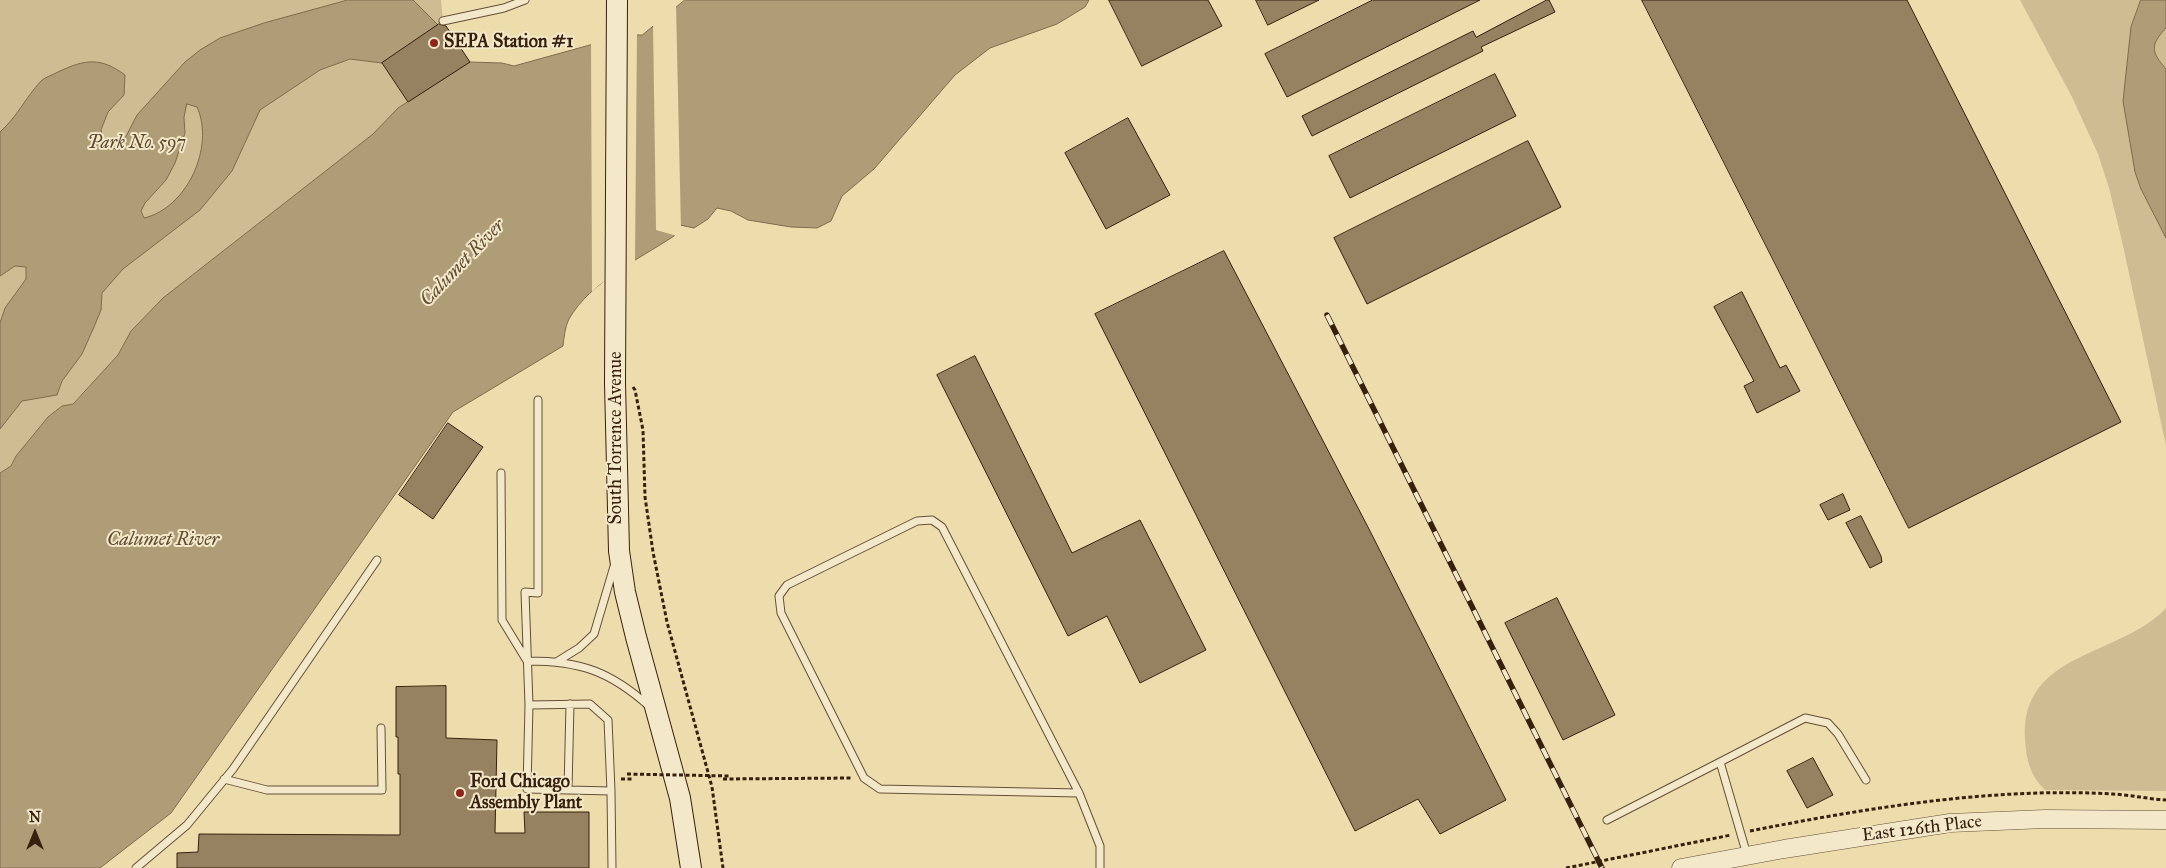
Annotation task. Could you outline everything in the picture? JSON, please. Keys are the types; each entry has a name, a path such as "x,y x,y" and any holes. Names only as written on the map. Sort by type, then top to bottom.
{"main road":[{"name":"South Torrence Avenue","path":"617,0 616,367 619,551 632,619 680,798 691,868"}],"street":[{"name":"East 126th Place","path":"1681,868 1747,855 1950,823 2045,819 2164,820"}],"lane":[{"path":"443,21 504,8 525,0"},
{"path":"538,400 538,593 525,592 529,705 527,789 612,791"},
{"path":"501,473 502,620 528,661"},
{"path":"1079,793 880,789 864,778 781,613 779,596 786,585 917,521 932,520 942,527 1079,793 1100,846 1100,868"},
{"path":"558,661 579,648 594,634 619,551"},
{"path":"136,868 187,825 224,779 377,560"},
{"path":"528,661 558,661 600,672 641,699 658,714"},
{"path":"568,790 570,704"},
{"path":"529,705 590,704 608,720 612,791 612,868"},
{"path":"1607,820 1805,718 1828,723 1838,734 1866,780"},
{"path":"224,779 267,790 382,790 381,728"},
{"path":"1720,762 1747,855"}],"path":[{"path":"616,367 636,390 643,430 645,497 654,552 667,622 712,787 723,868"},
{"path":"627,774 730,776"},
{"path":"723,778 864,778"}],"green space":[{"name":"Park No. 597","path":"0,0 441,0 443,21 382,63 408,102 398,108 373,134 163,298 131,331 118,355 96,379 72,404 62,406 48,417 16,456 11,466 0,473"},
{"path":"2020,0 2166,0 2166,446 2122,241 2109,188 2098,154 2072,97"},
{"path":"2166,608 2166,791 2045,790 2032,773 2026,753 2025,739 2028,710 2039,688 2056,672 2077,659 2147,624"}],"water":[{"path":"348,0 413,0 438,25 382,63 350,59 320,70 260,110 232,171 200,210 123,269 102,293 101,310 94,327 82,354 62,381 57,395 22,401 0,429 0,323 5,308 26,279 26,267 15,266 0,276 0,132 36,87 47,77 76,64 85,62 100,63 108,65 125,75 124,95 108,112 101,130 104,145 119,150 137,115 185,62 220,38 264,23","holes":["187,104 197,107 202,123 202,140 193,174 173,202 159,212 144,218 141,211 145,203 166,180 175,163 185,133 184,118"]},
{"name":"Calumet River","path":"685,0 1089,0 1085,7 1057,24 990,48 955,75 874,169 842,196 831,221 817,228 791,227 748,220 731,211 717,208 708,219 694,228 680,225 674,236 602,282 578,306 569,319 563,346 453,412 171,813 100,868 0,868 0,473 11,466 16,456 48,417 62,406 73,404 118,355 131,331 163,298 373,134 398,108 470,62 502,63 514,66 626,35 642,35"},
{"path":"2141,0 2166,0 2166,28 2157,39 2154,49 2157,58 2166,69 2166,238 2141,189 2135,172 2123,101 2131,27"}],"pier":[{"path":"676,4 681,230 677,236 656,230 653,22"},
{"path":"625,32 637,32 635,261 599,285 592,292 591,41"}],"building":[{"path":"1109,0 1208,0 1222,26 1142,66"},
{"path":"1256,0 1319,0 1268,25"},
{"path":"1373,0 1480,0 1287,97 1265,54"},
{"path":"1549,0 1555,12 1481,47 1483,51 1312,136 1302,116 1473,31 1476,37"},
{"path":"1642,0 1907,0 2121,422 1909,528"},
{"name":"SEPA Station #1","path":"439,24 446,26 470,62 408,102 382,63"},
{"path":"1495,74 1516,116 1350,198 1329,156"},
{"path":"1128,118 1170,195 1106,229 1065,153"},
{"path":"1528,141 1561,207 1367,304 1334,238"},
{"path":"1224,251 1369,529 1506,800 1440,834 1418,799 1355,831 1095,314"},
{"path":"1742,292 1780,368 1786,365 1800,391 1757,413 1744,386 1754,381 1714,307"},
{"path":"975,356 1072,553 1140,520 1206,650 1140,683 1107,616 1068,636 937,375"},
{"path":"448,423 483,447 433,519 399,495"},
{"path":"1843,494 1850,510 1828,520 1820,505"},
{"path":"1861,516 1881,556 1882,562 1870,568 1846,523"},
{"path":"1557,598 1615,715 1563,740 1505,623"},
{"name":"Ford Chicago Assembly Plant","path":"446,686 446,738 497,740 495,833 525,833 524,812 589,812 589,868 177,868 177,853 198,852 199,834 400,835 400,774 398,774 398,737 396,737 396,687"},
{"path":"1813,758 1833,795 1807,808 1787,771"}],"railway":[{"path":"1327,315 1602,868"}],"place":[{"name":"SEPA Station #1","path":"434,43"},
{"name":"Ford Chicago Assembly Plant","path":"460,793"}]}
